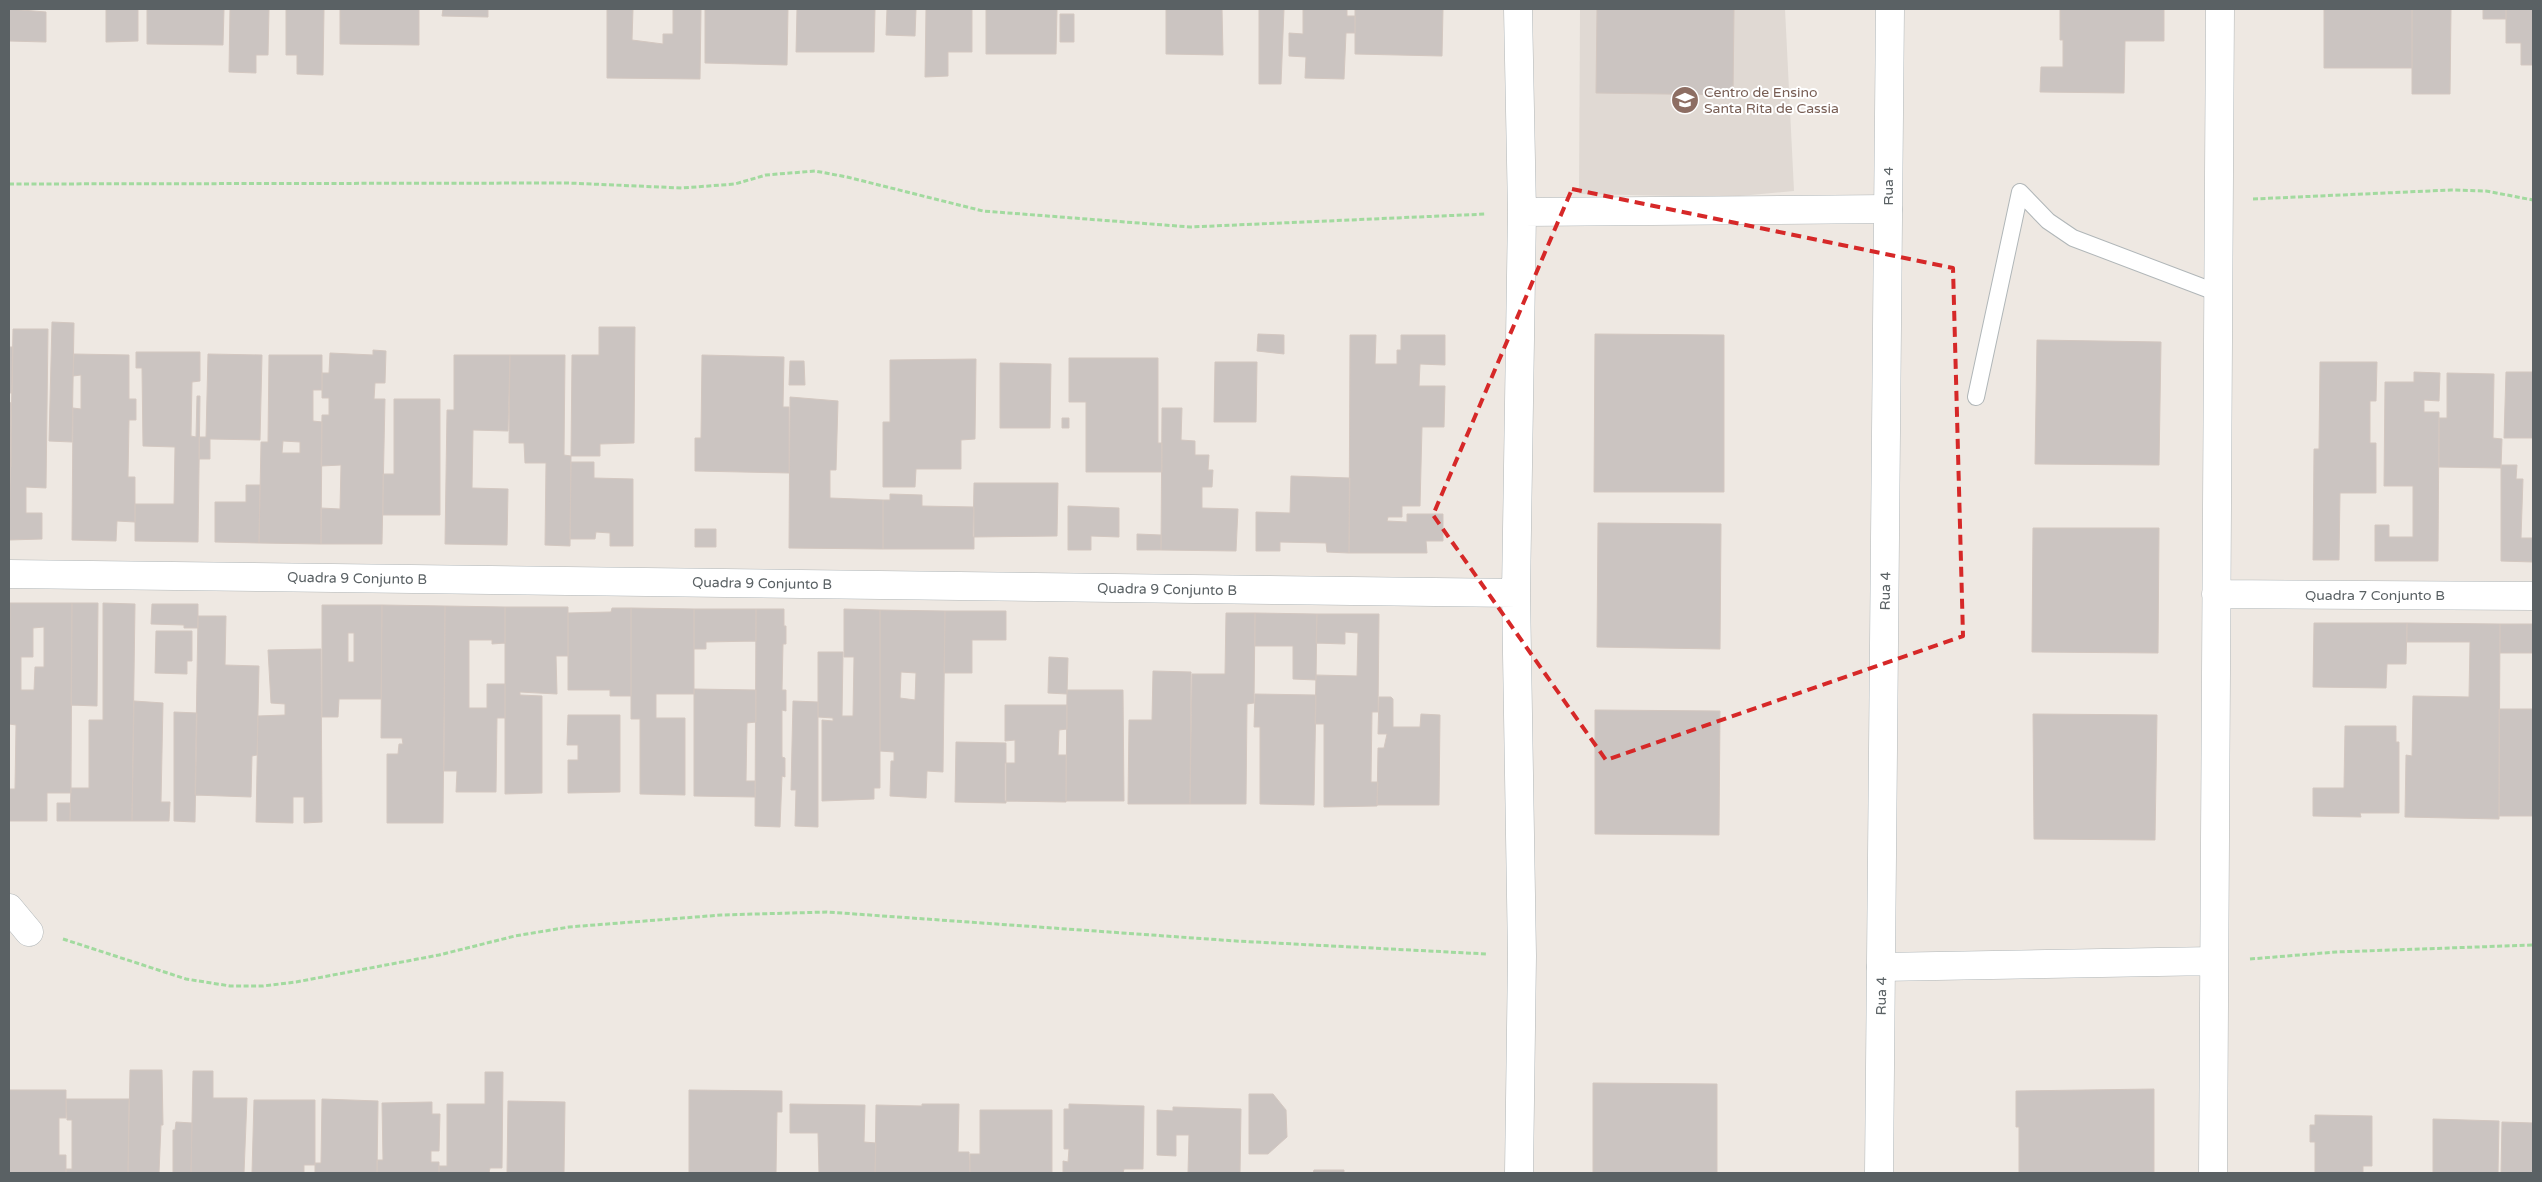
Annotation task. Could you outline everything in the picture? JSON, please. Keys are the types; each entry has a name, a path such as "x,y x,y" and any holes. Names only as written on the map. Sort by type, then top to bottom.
{"street":[{"path":"1518,9 1522,212 1516,593 1522,956 1519,1173"},
{"name":"Rua 4","path":"1879,1173 1890,9"},
{"path":"2213,1173 2220,9"},
{"path":"1522,212 1888,209"},
{"name":"Quadra 9 Conjunto B","path":"9,574 1516,593"},
{"name":"Quadra 7 Conjunto B","path":"2216,594 2533,596"},
{"path":"9,908 30,932"},
{"path":"1881,967 2214,961"}],"lane":[{"path":"1976,397 2020,192 2048,221 2073,238 2218,293"}],"path":[{"path":"9,184 568,183 682,188 735,184 766,176 815,171 983,211 1190,227 1522,212"},
{"path":"2218,199 2288,199 2450,190 2486,191 2533,200"},
{"path":"30,932 76,942 186,979 230,986 262,986 296,982 439,955 515,936 569,927 721,915 827,912 1226,941 1522,956"},
{"path":"2214,961 2336,952 2533,945"}],"highlighted area":[{"path":"1572,189 1953,268 1963,636 1606,760 1433,515"}],"shaded area":[{"name":"Centro de Ensino Santa Rita de Cassia","path":"1580,9 1785,9 1794,191 1729,197 1579,194"}],"building":[{"path":"9,9 46,12 46,42 9,41"},
{"path":"106,9 138,9 138,41 106,42"},
{"path":"147,9 224,9 223,45 147,44"},
{"path":"230,9 269,9 268,55 256,55 256,73 229,72"},
{"path":"286,9 324,9 323,75 297,74 297,55 286,55"},
{"path":"340,9 419,9 419,45 340,44"},
{"path":"443,9 488,9 488,17 442,16"},
{"path":"607,9 633,9 632,40 663,44 663,34 673,34 673,9 701,9 700,79 607,78"},
{"path":"705,9 788,9 787,65 705,63"},
{"path":"797,9 875,9 874,52 796,52"},
{"path":"887,9 916,9 915,36 886,35"},
{"path":"926,9 972,9 972,52 948,52 948,76 925,77"},
{"path":"986,9 1057,9 1056,54 986,54"},
{"path":"1166,9 1222,9 1223,55 1166,54"},
{"path":"1259,9 1284,9 1281,84 1259,84"},
{"path":"1303,9 1347,9 1347,16 1355,16 1355,33 1346,33 1344,79 1305,78 1306,57 1289,56 1289,33 1303,34"},
{"path":"1355,9 1443,9 1442,56 1355,54"},
{"path":"1597,9 1734,9 1733,95 1596,93"},
{"path":"2060,9 2164,9 2164,41 2125,41 2124,93 2040,92 2041,67 2063,67 2063,40 2060,40"},
{"path":"2324,9 2412,9 2412,68 2324,68"},
{"path":"2412,9 2451,9 2450,94 2412,94"},
{"path":"2483,9 2506,9 2506,19 2483,19"},
{"path":"2506,9 2533,9 2533,65 2521,65 2521,43 2506,43"},
{"path":"1060,14 1074,14 1074,42 1060,42"},
{"path":"52,322 74,323 72,442 49,441"},
{"path":"599,327 635,327 634,443 600,444 600,456 571,456 572,355 599,355"},
{"path":"13,329 48,329 46,488 26,487 26,513 42,513 42,539 9,540"},
{"path":"1258,334 1284,335 1284,354 1257,351"},
{"path":"1595,334 1724,335 1724,492 1594,492"},
{"path":"1350,335 1376,335 1375,364 1397,364 1397,350 1401,350 1401,335 1445,335 1445,365 1420,364 1419,386 1445,386 1444,427 1422,427 1420,506 1402,506 1402,517 1388,517 1387,521 1407,522 1407,514 1443,514 1443,541 1426,541 1427,553 1349,553"},
{"path":"2037,340 2161,342 2159,465 2035,464"},
{"path":"9,347 13,347 12,393 9,393"},
{"path":"373,350 386,351 385,383 375,383 374,399 385,399 382,544 321,544 321,508 340,509 341,465 321,466 322,415 329,415 329,398 322,398 322,373 329,373 330,353 373,355"},
{"path":"136,352 200,352 200,381 192,382 191,436 196,437 197,396 200,396 198,542 135,541 135,504 174,504 175,447 143,446 142,368 136,368"},
{"path":"74,354 129,355 129,399 136,399 136,420 129,420 128,477 135,477 135,522 117,521 116,541 72,540 73,408 81,409 81,375 73,376"},
{"path":"208,354 262,355 260,440 210,439 210,459 199,459 199,437 206,437"},
{"path":"269,355 322,355 322,390 313,390 313,421 322,422 321,544 259,543 261,442 268,442","holes":["283,441 300,442 300,453 282,453"]},
{"path":"454,355 510,355 508,431 473,430 472,488 508,489 507,545 445,544 447,410 454,410"},
{"path":"510,355 565,355 564,455 571,456 570,546 545,545 546,463 525,463 524,443 509,443"},
{"path":"702,355 784,357 783,407 789,407 789,473 695,471 695,438 701,438"},
{"path":"1069,358 1158,358 1158,443 1162,443 1162,472 1086,472 1086,402 1069,402"},
{"path":"976,359 975,439 961,440 961,469 916,469 915,487 883,487 883,422 890,422 890,360"},
{"path":"790,361 804,361 805,385 789,385"},
{"path":"1215,362 1257,362 1256,422 1214,422"},
{"path":"2320,362 2377,362 2376,401 2370,401 2370,443 2376,443 2376,493 2340,493 2339,560 2313,560 2314,449 2319,449"},
{"path":"1000,363 1051,364 1050,428 1000,428"},
{"path":"2414,372 2440,373 2439,401 2424,400 2424,412 2439,412 2438,561 2375,561 2375,525 2389,525 2389,537 2413,537 2413,486 2384,486 2385,382 2414,382"},
{"path":"2506,372 2533,372 2533,438 2504,438"},
{"path":"2447,373 2494,374 2493,438 2502,439 2501,468 2439,467 2439,418 2447,418"},
{"path":"790,397 838,401 836,470 830,470 830,498 883,500 883,549 789,548"},
{"path":"394,399 440,399 440,515 383,515 383,474 394,474"},
{"path":"9,402 11,403 11,467 9,467"},
{"path":"1162,408 1182,408 1181,440 1195,441 1195,455 1209,455 1208,470 1213,470 1212,487 1202,487 1202,508 1238,509 1236,551 1161,550"},
{"path":"1062,418 1069,418 1069,428 1062,428"},
{"path":"571,462 594,462 594,478 633,479 633,546 610,546 610,533 596,532 595,539 570,539"},
{"path":"2501,465 2517,465 2516,479 2523,479 2521,538 2533,538 2533,562 2501,561"},
{"path":"1291,476 1350,478 1349,553 1327,552 1326,543 1280,542 1280,551 1256,551 1256,512 1290,513"},
{"path":"974,483 1058,483 1057,536 973,537"},
{"path":"246,485 260,485 259,543 215,542 215,502 246,502"},
{"path":"890,494 922,495 922,506 974,507 974,549 883,549 883,500 890,500"},
{"path":"1068,506 1119,508 1119,537 1091,536 1091,550 1068,550"},
{"path":"1598,523 1721,524 1720,649 1597,647"},
{"path":"2033,528 2159,528 2158,653 2032,652"},
{"path":"695,529 716,529 716,547 695,547"},
{"path":"1137,534 1161,535 1161,550 1137,550"},
{"path":"10,603 72,603 71,793 47,793 47,821 9,821 9,789 15,789 16,725 9,724","holes":["44,627 44,667 35,667 34,690 21,690 21,657 33,657 33,628"]},
{"path":"72,603 98,603 97,706 71,705"},
{"path":"103,603 135,604 132,821 70,821 71,788 89,788 89,720 103,720"},
{"path":"152,604 198,604 198,628 184,628 184,625 151,624"},
{"path":"322,605 382,605 381,699 339,699 338,717 322,717","holes":["348,633 354,633 354,662 348,662"]},
{"path":"382,605 445,606 443,823 387,823 387,754 398,754 399,744 403,744 402,738 381,738"},
{"path":"445,606 505,607 505,643 492,644 492,640 469,640 469,708 487,708 487,684 505,684 505,718 497,718 496,792 456,792 457,771 444,771"},
{"path":"505,607 568,607 568,656 556,656 557,694 520,692 520,695 542,696 542,793 505,794"},
{"path":"612,608 631,608 631,696 610,696 610,690 568,690 568,613 611,612"},
{"path":"631,608 694,609 694,694 656,694 656,718 685,718 685,795 640,794 640,719 631,719"},
{"path":"694,609 756,609 756,641 706,642 706,649 694,649"},
{"path":"756,609 784,609 784,626 786,626 786,644 783,644 782,690 786,690 786,711 782,710 782,757 785,758 785,777 782,776 780,827 755,826"},
{"path":"844,609 880,610 880,788 874,788 874,799 822,801 822,720 833,721 833,718 818,717 818,652 843,652 842,716 853,716 854,657 844,657"},
{"path":"880,610 945,611 943,772 927,771 926,798 890,796 891,761 894,761 894,752 880,751","holes":["901,672 916,673 915,700 900,698"]},
{"path":"945,611 1006,611 1006,640 972,640 972,673 944,673"},
{"path":"1226,613 1255,613 1254,703 1247,704 1246,804 1190,804 1192,674 1225,674"},
{"path":"1255,613 1317,614 1316,680 1293,679 1293,646 1255,646"},
{"path":"1317,614 1379,614 1378,712 1372,712 1371,782 1378,782 1377,806 1324,807 1324,724 1315,724 1316,675 1357,676 1358,633 1345,632 1345,644 1316,643"},
{"path":"198,616 226,616 225,665 259,666 257,755 252,756 251,797 195,795"},
{"path":"2314,623 2407,623 2406,664 2387,664 2386,688 2313,687"},
{"path":"2407,623 2500,624 2499,819 2405,817 2406,755 2412,756 2413,696 2469,697 2470,642 2407,642"},
{"path":"2500,624 2533,624 2533,653 2500,653"},
{"path":"156,631 192,631 192,661 187,661 187,674 155,673"},
{"path":"321,649 322,822 304,823 304,797 293,797 293,823 256,822 258,716 285,715 285,704 271,703 268,650"},
{"path":"1049,657 1068,658 1067,694 1048,693"},
{"path":"1153,671 1191,672 1190,804 1128,804 1129,720 1152,720"},
{"path":"694,689 756,690 756,722 747,723 746,781 755,781 755,797 694,796"},
{"path":"1067,690 1123,690 1124,801 1066,801"},
{"path":"1255,694 1316,695 1314,805 1260,804 1260,727 1254,727"},
{"path":"1379,697 1391,697 1393,699 1393,727 1420,727 1421,714 1440,715 1439,805 1377,805 1378,748 1384,748 1387,734 1378,734"},
{"path":"134,701 163,703 161,802 170,802 169,821 132,821"},
{"path":"793,701 818,702 818,827 795,826 796,790 791,790"},
{"path":"1005,705 1067,705 1067,729 1059,730 1058,755 1066,755 1066,802 1005,801 1005,763 1015,763 1015,740 1005,741"},
{"path":"2499,709 2533,709 2533,816 2499,816"},
{"path":"1595,710 1720,711 1719,835 1595,834"},
{"path":"174,712 197,713 195,822 174,821"},
{"path":"2033,714 2157,715 2155,840 2034,839"},
{"path":"568,715 620,715 620,792 568,793 568,760 578,760 578,745 567,745"},
{"path":"2345,726 2396,726 2396,742 2399,742 2399,813 2360,813 2361,817 2313,816 2313,788 2344,788"},
{"path":"956,742 1006,743 1006,803 955,802"},
{"path":"57,803 70,803 70,821 57,821"},
{"path":"130,1070 162,1070 163,1125 161,1125 159,1173 128,1173"},
{"path":"193,1071 213,1071 213,1098 247,1098 244,1173 191,1173"},
{"path":"485,1072 503,1072 502,1168 490,1168 489,1173 439,1173 439,1166 447,1166 447,1104 485,1104"},
{"path":"1593,1083 1717,1084 1717,1173 1593,1173"},
{"path":"2154,1089 2154,1173 2019,1173 2019,1127 2016,1127 2016,1091"},
{"path":"9,1090 66,1090 66,1118 59,1118 59,1155 66,1155 66,1173 9,1173"},
{"path":"689,1090 782,1091 782,1112 777,1112 776,1173 689,1173"},
{"path":"1249,1094 1273,1094 1286,1110 1287,1137 1268,1154 1249,1154"},
{"path":"66,1099 129,1099 128,1173 66,1173 66,1169 72,1169 72,1120 67,1120"},
{"path":"322,1099 378,1101 377,1173 315,1173 315,1163 321,1163"},
{"path":"254,1100 315,1100 315,1165 304,1165 304,1173 252,1173"},
{"path":"508,1101 565,1102 564,1173 507,1173"},
{"path":"432,1102 432,1114 440,1114 439,1151 431,1151 431,1162 439,1162 439,1173 377,1173 377,1160 383,1160 382,1103"},
{"path":"790,1104 865,1105 864,1142 876,1143 875,1173 819,1173 818,1133 790,1133"},
{"path":"922,1104 959,1104 958,1152 969,1152 970,1173 875,1173 876,1105 922,1106"},
{"path":"1069,1104 1144,1106 1143,1169 1124,1169 1123,1173 1063,1173 1063,1161 1068,1162 1069,1149 1064,1149 1064,1109 1069,1109"},
{"path":"1173,1107 1241,1109 1240,1173 1188,1173 1189,1135 1176,1135 1176,1156 1157,1155 1157,1110 1173,1111"},
{"path":"980,1110 1052,1110 1052,1173 970,1173 970,1154 980,1154"},
{"path":"2315,1115 2372,1116 2372,1166 2363,1166 2363,1173 2315,1173 2315,1142 2310,1142 2310,1125 2315,1125"},
{"path":"2433,1119 2499,1121 2498,1173 2433,1173"},
{"path":"176,1122 192,1123 191,1173 173,1173 173,1130 175,1130"},
{"path":"2502,1122 2533,1123 2533,1173 2501,1173"},
{"path":"1314,1170 1344,1170 1344,1173 1313,1173"}],"place":[{"name":"Centro de Ensino Santa Rita de Cassia","path":"1685,100"}]}
